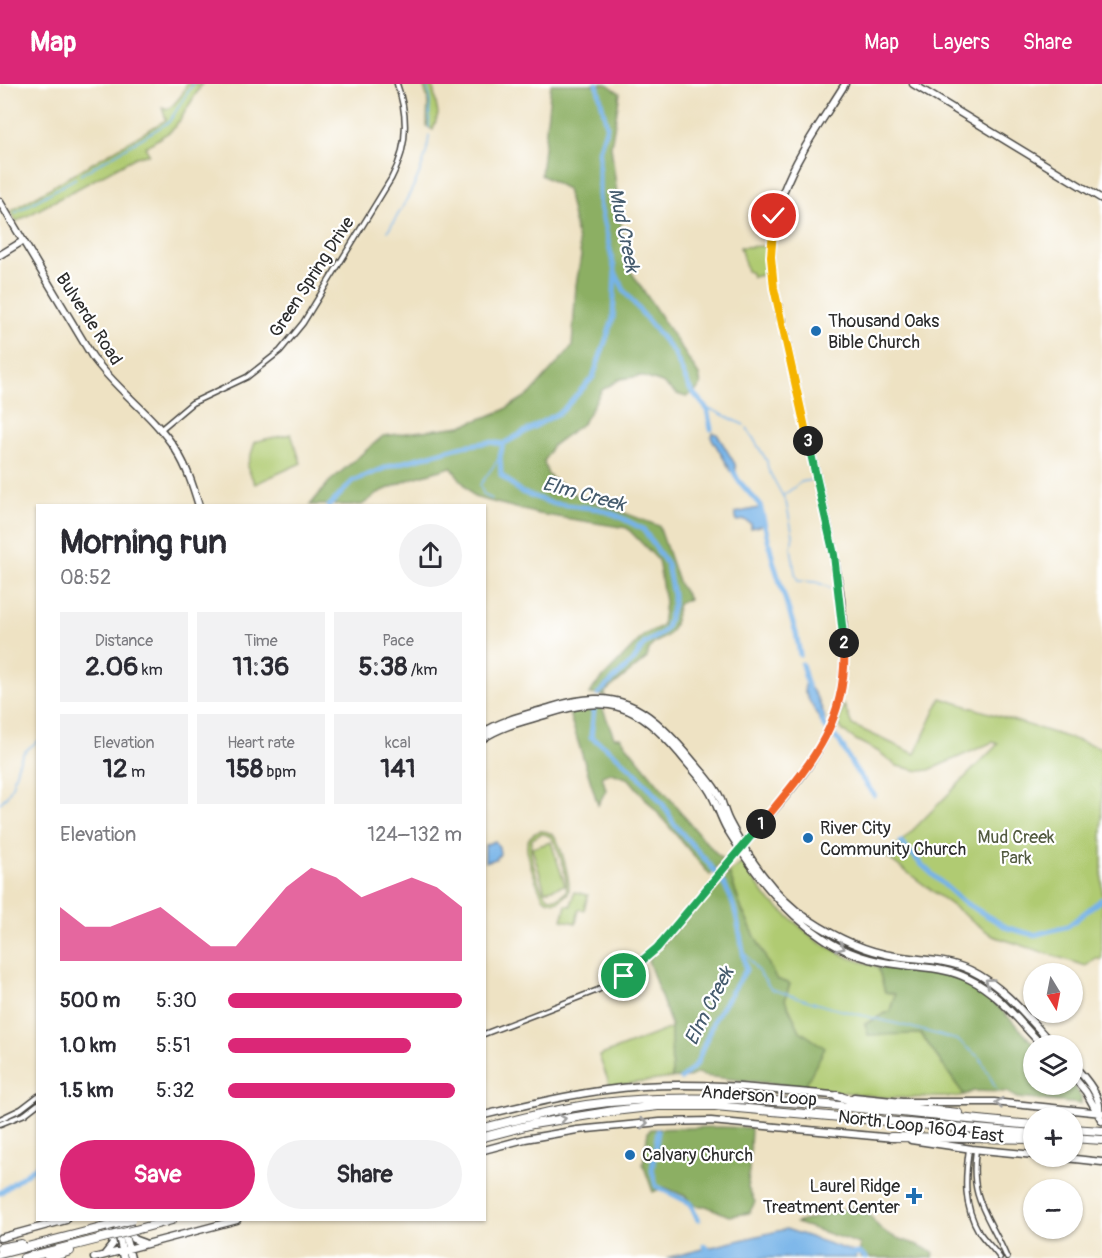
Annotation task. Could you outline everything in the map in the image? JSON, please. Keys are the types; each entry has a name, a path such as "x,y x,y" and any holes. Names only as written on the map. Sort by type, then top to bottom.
{"highway":[{"path":"837,1096 1023,1122"},
{"name":"Anderson Loop","path":"486,1128 577,1107 621,1101 688,1098 767,1100 1023,1123"},
{"name":"Anderson Loop","path":"486,1136 533,1124 658,1106 758,1109 1023,1133"},
{"path":"1083,1131 1102,1137"},
{"path":"891,1137 1023,1139"},
{"path":"1083,1138 1102,1137"},
{"path":"0,1254 127,1221"},
{"path":"24,1258 168,1221"},
{"path":"0,1248 75,1235"},
{"path":"49,1258 101,1238"}],"main road":[{"path":"742,847 807,768 823,743 833,721 842,688 845,662 837,572 774,288 771,257 774,216 789,175 845,84"},
{"path":"913,84 1102,199"},
{"name":"Bulverde Road","path":"0,202 97,363 114,384 173,445 184,464 198,504"},
{"path":"0,255 23,241"},
{"path":"486,731 508,721 578,700 603,699 636,708 653,718 665,729 713,786 742,847 762,881 782,904 809,928 831,943 874,960 948,970 980,984 1033,1035"},
{"path":"486,737 505,727 578,705 600,704 624,708 642,717 655,727 704,784 713,797 727,828 772,886 803,916 834,936 875,952 951,963 982,976 1009,999 1043,1035"},
{"path":"948,970 951,963"},
{"path":"1003,1004 1009,999"},
{"path":"1083,1077 1098,1101 1102,1120"},
{"path":"1083,1083 1089,1084"},
{"name":"North Loop 1604 East","path":"486,1115 602,1090 644,1086 742,1087 902,1102 994,1102 1043,1107"},
{"path":"1083,1088 1100,1112"},
{"path":"1083,1111 1088,1105 1089,1097"},
{"name":"North Loop 1604 East","path":"1083,1111 1100,1112"},
{"name":"North Loop 1604 East","path":"486,1149 525,1139 577,1130 660,1122 711,1121 891,1137 1023,1154"},
{"path":"1083,1160 1102,1162"},
{"path":"0,1238 62,1221"},
{"path":"102,1256 113,1244 107,1221"},
{"path":"115,1221 125,1253 132,1258 139,1249 147,1244"},
{"path":"121,1221 125,1253"},
{"path":"131,1221 133,1239 147,1244"},
{"path":"94,1258 125,1253 147,1244 233,1221"},
{"path":"102,1256 115,1258"}],"street":[{"name":"Green Spring Drive","path":"160,430 192,403 238,382 266,364 292,338 303,323 400,161 405,141 406,122 404,105 397,84"},
{"path":"486,1033 570,1002 625,976 649,957 742,847"},
{"path":"0,1121 36,1098"},
{"path":"28,1104 32,1108"},
{"path":"0,1121 12,1120 36,1105"},
{"path":"972,1149 965,1179 968,1205 979,1231 1000,1258"},
{"path":"972,1149 979,1202 1007,1258"}],"green space":[{"path":"186,84 202,84 171,131 145,147 149,154 136,157 16,222 11,211 166,120 162,107 168,109 174,104 182,95"},
{"path":"423,84 432,84 433,87 438,114 433,130 427,126 428,99"},
{"path":"551,84 607,84 620,93 611,146 626,264 699,375 701,385 686,397 677,394 662,383 641,376 620,379 602,390 583,423 552,446 544,462 548,475 572,493 659,526 679,584 689,599 678,604 669,634 654,643 647,658 605,692 605,696 590,694 645,634 662,626 665,602 658,560 627,528 539,514 474,497 451,467 413,478 380,492 363,504 311,504 329,482 383,436 461,426 502,411 530,394 572,347 576,285 581,256 567,189 541,175"},
{"path":"766,246 767,274 752,277 747,271 740,247"},
{"path":"291,434 301,463 255,484 247,467 255,442"},
{"name":"Mud Creek Park","path":"941,698 1102,748 1102,960 1096,958 1086,966 1083,963 1077,963 993,936 884,855 901,842 998,744 993,742 929,770 920,771 897,766 879,752 843,731 838,723 844,705 852,725 915,754"},
{"path":"602,707 614,737 620,737 702,838 723,860 710,875 629,779 611,773 602,776 606,790 598,805 568,710"},
{"path":"540,831 554,836 563,855 569,888 568,893 559,901 552,902 542,896 528,855 527,844 530,837","holes":["541,834 553,840 565,874 566,892 558,898 550,898 538,880 531,844 532,839"]},
{"path":"551,842 565,885 545,891 532,848"},
{"path":"742,863 766,897 817,941 850,958 878,967 885,992 895,993 890,1011 865,1024 921,1034 964,1095 889,1098 804,1087 824,1048 800,1031 785,1000 790,984 776,979 742,910 729,873"},
{"path":"729,873 742,910 776,979 790,984 785,1000 800,1031 825,1048 804,1087 704,1076 698,1073 687,1078 672,1078 671,1025 648,960"},
{"path":"574,892 588,895 584,910 579,909 576,923 562,920 566,905 571,906"},
{"path":"878,967 948,976 973,987 996,1004 1025,1035 1023,1035 1023,1095 1080,1095 1081,1104 1017,1098 1007,1092 974,1091 964,1095 921,1034 868,1035 865,1024 890,1011 895,994 885,992"},
{"path":"671,1028 672,1078 610,1086 599,1056"},
{"path":"751,1128 748,1188 755,1202 749,1213 729,1216 706,1206 696,1206 685,1196 664,1187 653,1192 643,1164 648,1132 651,1129"},
{"path":"852,1207 869,1214 877,1226 888,1234 929,1250 934,1254 933,1258 860,1258 860,1244 796,1223"}],"water":[{"path":"713,433 717,434 735,464 736,472 731,471 711,437"},
{"path":"759,508 764,525 751,528 751,524 745,520 737,521 735,513"},
{"path":"807,684 822,710 825,719 821,722 804,691"},
{"path":"495,841 500,854 496,859 486,862 486,845"},
{"path":"786,1229 854,1252 856,1258 666,1258"}],"waterway":[{"path":"80,175 169,122 193,84"},
{"path":"426,84 430,96 429,128"},
{"name":"Mud Creek","path":"597,84 607,126 599,151 599,201 615,272 625,292 674,353 690,389 707,409 711,429"},
{"path":"388,231 420,172 429,135"},
{"path":"15,213 76,178"},
{"name":"Elm Creek","path":"598,694 634,660 644,644 666,628 673,605 667,564 643,529 616,515 599,509 551,503 521,492 501,475 500,457 503,444 562,411 593,377 613,319 615,272"},
{"path":"707,409 744,425"},
{"path":"747,428 767,461 768,469 786,502 793,535 791,548 798,581 816,582 831,588"},
{"path":"331,504 353,481 390,466 463,446 490,442 503,444"},
{"path":"492,499 484,495 480,485 500,457"},
{"name":"Mud Creek","path":"732,468 738,480 760,505 774,564 796,633 800,655"},
{"path":"784,495 801,482 811,480"},
{"name":"Mud Creek","path":"802,664 809,691"},
{"name":"Elm Creek","path":"594,708 591,737 629,766 654,793 675,825 724,885 737,920 746,970 715,1018 696,1065 681,1079"},
{"name":"Mud Creek","path":"821,715 824,726 840,742 853,766 874,795"},
{"path":"0,803 12,786 23,754 36,743"},
{"name":"Mud Creek","path":"901,842 922,865 962,901 1008,928 1034,935 1068,926 1102,899"},
{"path":"742,949 771,989 828,1007 957,1040 980,1058 997,1090"},
{"name":"Elm Creek","path":"658,1131 652,1170 656,1186 690,1203 698,1220"},
{"path":"0,1193 36,1166"},
{"name":"Elm Creek","path":"704,1246 718,1258"},
{"path":"848,1254 859,1253 866,1258"}],"place":[{"name":"Thousand Oaks Bible Church","path":"816,331"},
{"name":"River City Community Church","path":"808,838"},
{"name":"Calvary Church","path":"630,1155"},
{"name":"Laurel Ridge Treatment Center","path":"914,1196"}],"route":[{"path":"624,976 640,965 657,948 807,768 817,754 833,721 842,688 845,653 837,572 774,288 771,269 774,216"}]}
